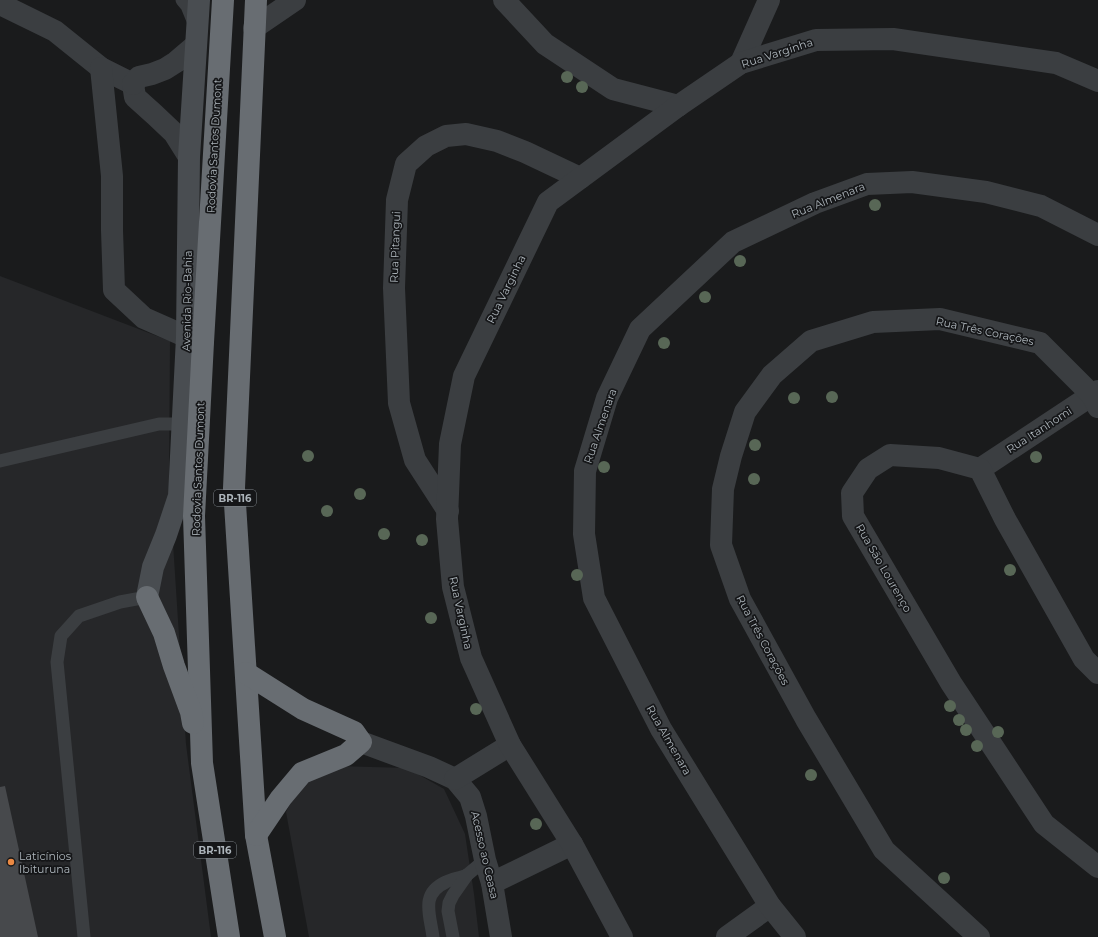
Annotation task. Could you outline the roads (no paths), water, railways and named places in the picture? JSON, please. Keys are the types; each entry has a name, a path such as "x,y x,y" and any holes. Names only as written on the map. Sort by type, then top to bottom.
{"highway":[{"name":"Rodovia Santos Dumont","path":"222,0 195,340 191,418 202,763 229,937"},
{"name":"BR-116","path":"256,0 234,488 256,835 275,937"},
{"path":"147,597 164,633 174,666 191,712 202,763"},
{"path":"246,673 303,709 354,732 361,742 346,755 302,773 281,798 256,835"}],"street":[{"name":"Avenida Rio-Bahia","path":"195,340 189,157 198,0"},
{"path":"254,28 296,0"},
{"path":"504,0 545,44 613,88 678,106"},
{"path":"741,63 768,0"},
{"path":"0,4 55,31 101,68 133,84"},
{"path":"189,157 174,133 135,97 133,84 139,77 165,69 176,62 197,38"},
{"name":"Rua Varginha","path":"622,937 572,844 510,744 471,658 453,587 447,519 450,444 464,376 548,202 678,106 741,63 816,40 893,39 1056,64 1098,81"},
{"path":"101,68 112,176 114,290 144,318 195,340"},
{"name":"Rua Pitangui","path":"448,511 415,460 399,403 394,280 397,200 406,164 426,146 446,136 466,134 497,141 525,152 580,178"},
{"name":"Rua Almenara","path":"795,937 770,906 661,729 594,598 584,534 585,471 607,398 640,329 733,242 815,203 867,184 912,182 986,192 1042,206 1098,234"},
{"name":"Rua Três Corações","path":"979,937 884,850 806,719 740,599 720,545 723,489 731,456 745,412 772,375 811,341 873,322 940,319 1040,343 1096,398"},
{"name":"Rua Itanhomi","path":"980,469 1096,398"},
{"path":"147,597 153,567 166,535 179,496 191,418"},
{"name":"Rua São Lourenço","path":"980,469 939,458 890,455 868,469 852,493 853,516 951,683 1044,824 1098,867"},
{"path":"980,469 1005,519 1084,659 1098,673"},
{"name":"Acesso ao Ceasa","path":"361,742 429,767 455,779 470,797 492,883 501,937"},
{"path":"455,779 510,744"},
{"path":"492,883 572,844"},
{"path":"727,937 770,906"}],"lane":[{"path":"182,0 187,6 197,38"},
{"path":"0,461 191,418"},
{"path":"84,937 57,662 61,636 79,616 120,602 147,597"},
{"path":"453,937 448,910 449,903 467,875 486,860"},
{"path":"433,937 428,906 432,892 445,882 467,875"}],"place":[{"name":"Laticínios Ibituruna","path":"11,862"}]}
